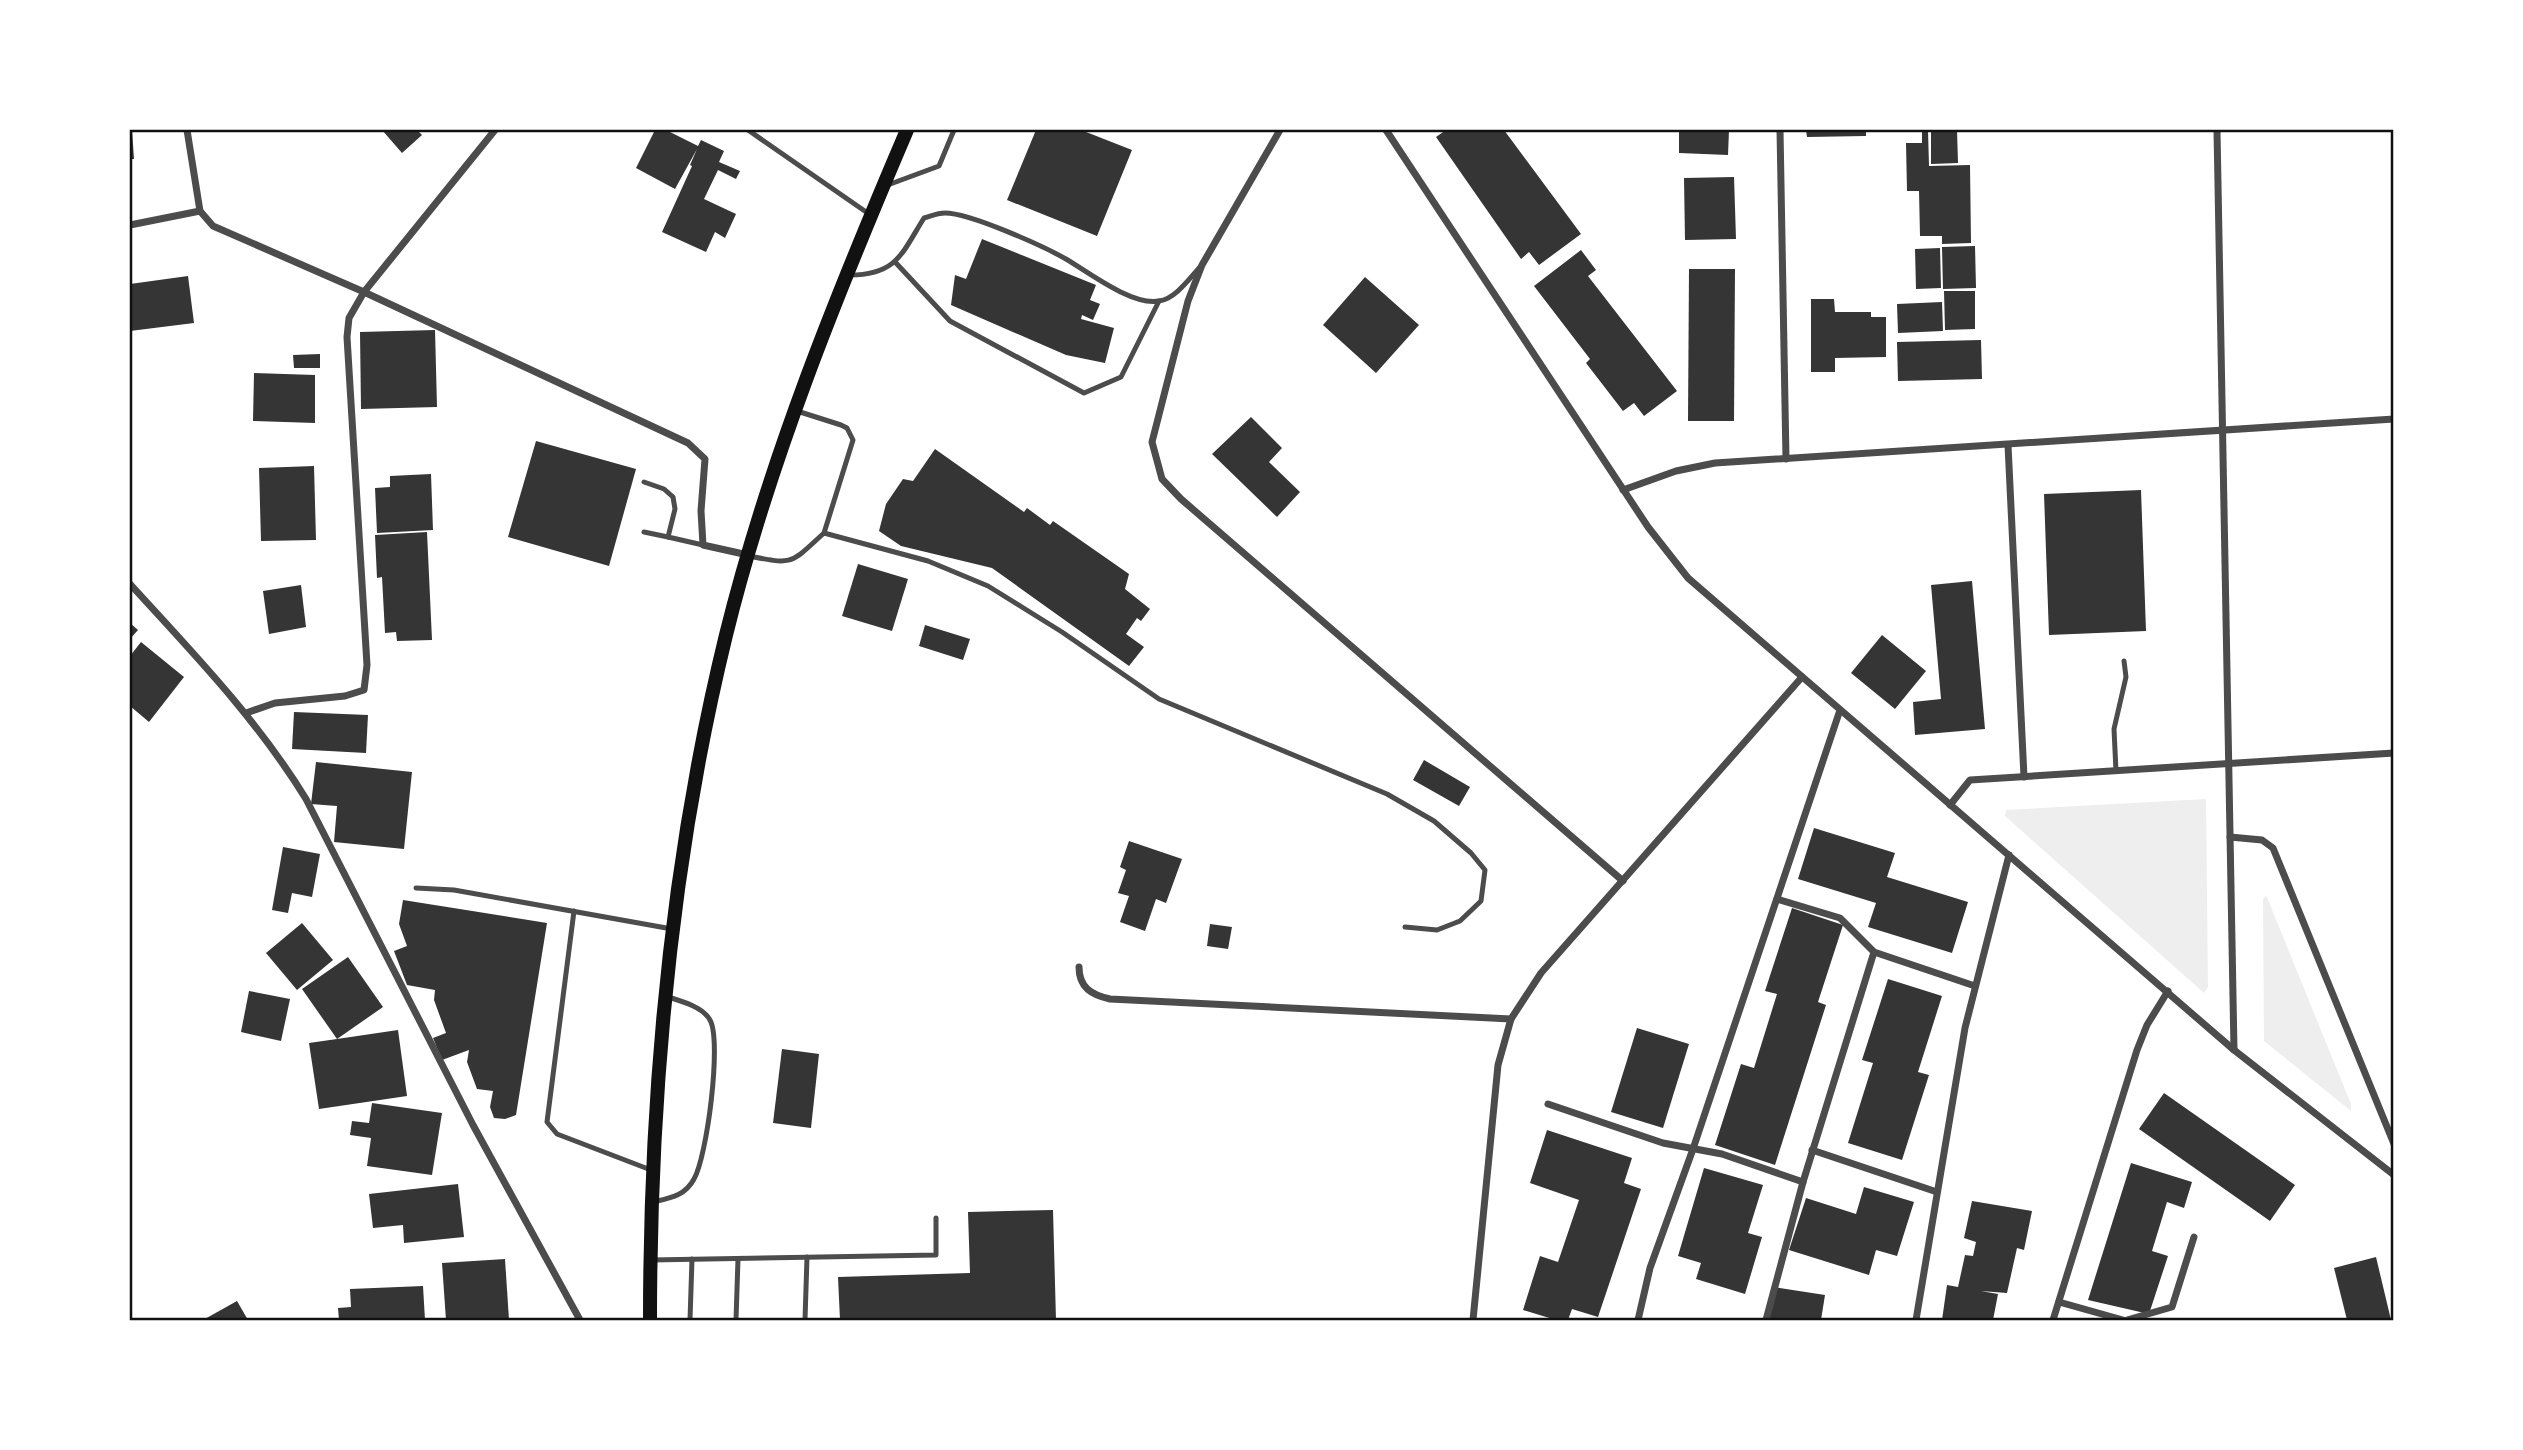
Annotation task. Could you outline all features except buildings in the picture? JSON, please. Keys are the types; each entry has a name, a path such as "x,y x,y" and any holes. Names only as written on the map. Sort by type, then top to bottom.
{"main road":[{"path":"650,1321 650,1203 664,996 671,929 693,786 727,633 748,555 795,411 846,275 907,130"}],"street":[{"path":"187,130 200,211 213,226 364,292 676,437 700,451 705,459 701,511 703,545 748,555"},
{"path":"246,713 275,703 358,693 366,686 367,665 347,337 349,318 364,292 495,130"},
{"path":"1280,130 1202,265 1188,301 1152,442 1155,462 1162,479 1181,499 1623,881"},
{"path":"1386,130 1623,490 1681,570 2234,1050 2393,1175"},
{"path":"1780,130 1786,459"},
{"path":"2217,130 2234,1050"},
{"path":"130,225 200,211"},
{"path":"1623,490 1702,464 2393,419"},
{"path":"2008,445 2024,777"},
{"path":"130,584 246,713 275,750 306,799 473,1125 580,1321"},
{"path":"1473,1321 1496,1076 1511,1019 1541,973 1802,677"},
{"path":"1638,1321 1650,1268 1693,1149 1840,710"},
{"path":"1950,805 1970,780 2393,753"},
{"path":"2230,837 2262,840 2273,848 2393,1144"},
{"path":"1916,1321 1965,1028 2009,855"},
{"path":"1777,899 1840,918 1874,952 1975,986"},
{"path":"1766,1321 1812,1150 1874,952"},
{"path":"1079,967 1079,978 1089,992 1110,999 1511,1019"},
{"path":"2053,1321 2137,1049 2147,1025 2168,991"},
{"path":"1548,1104 1662,1143 1722,1154 1803,1182"},
{"path":"1812,1150 1937,1192"},
{"path":"2059,1302 2125,1321 2172,1307 2194,1237"}],"lane":[{"path":"748,130 871,215"},
{"path":"883,187 939,166 954,130"},
{"path":"846,275 879,272 896,263 924,218 946,213 1030,243 1066,259 1095,279 1142,300 1159,301 1176,293 1202,265"},
{"path":"896,263 950,321 1084,393 1121,377 1159,301"},
{"path":"748,555 787,562 797,558 824,533 853,440 847,428 841,425 795,411"},
{"path":"644,482 664,489 673,496 675,509 668,537"},
{"path":"645,532 703,545"},
{"path":"824,533 928,561 988,586 1062,632 1158,699 1387,794 1434,821 1471,853 1485,870 1481,901 1460,921 1437,930 1405,927"},
{"path":"2116,771 2114,729 2126,677 2124,661"},
{"path":"416,888 454,890 671,929"},
{"path":"574,911 547,1122 557,1134 652,1171"},
{"path":"650,1203 680,1195 693,1181 704,1156 709,1118 714,1040 710,1020 698,1010 664,996"},
{"path":"650,1260 936,1255 936,1218"},
{"path":"805,1321 807,1257"},
{"path":"690,1321 692,1259"},
{"path":"736,1321 737,1259"}],"shaded area":[{"path":"2206,799 2208,987 2204,993 2005,816 2006,810"},
{"path":"2266,895 2351,1104 2351,1111 2264,1041 2263,899"}]}
